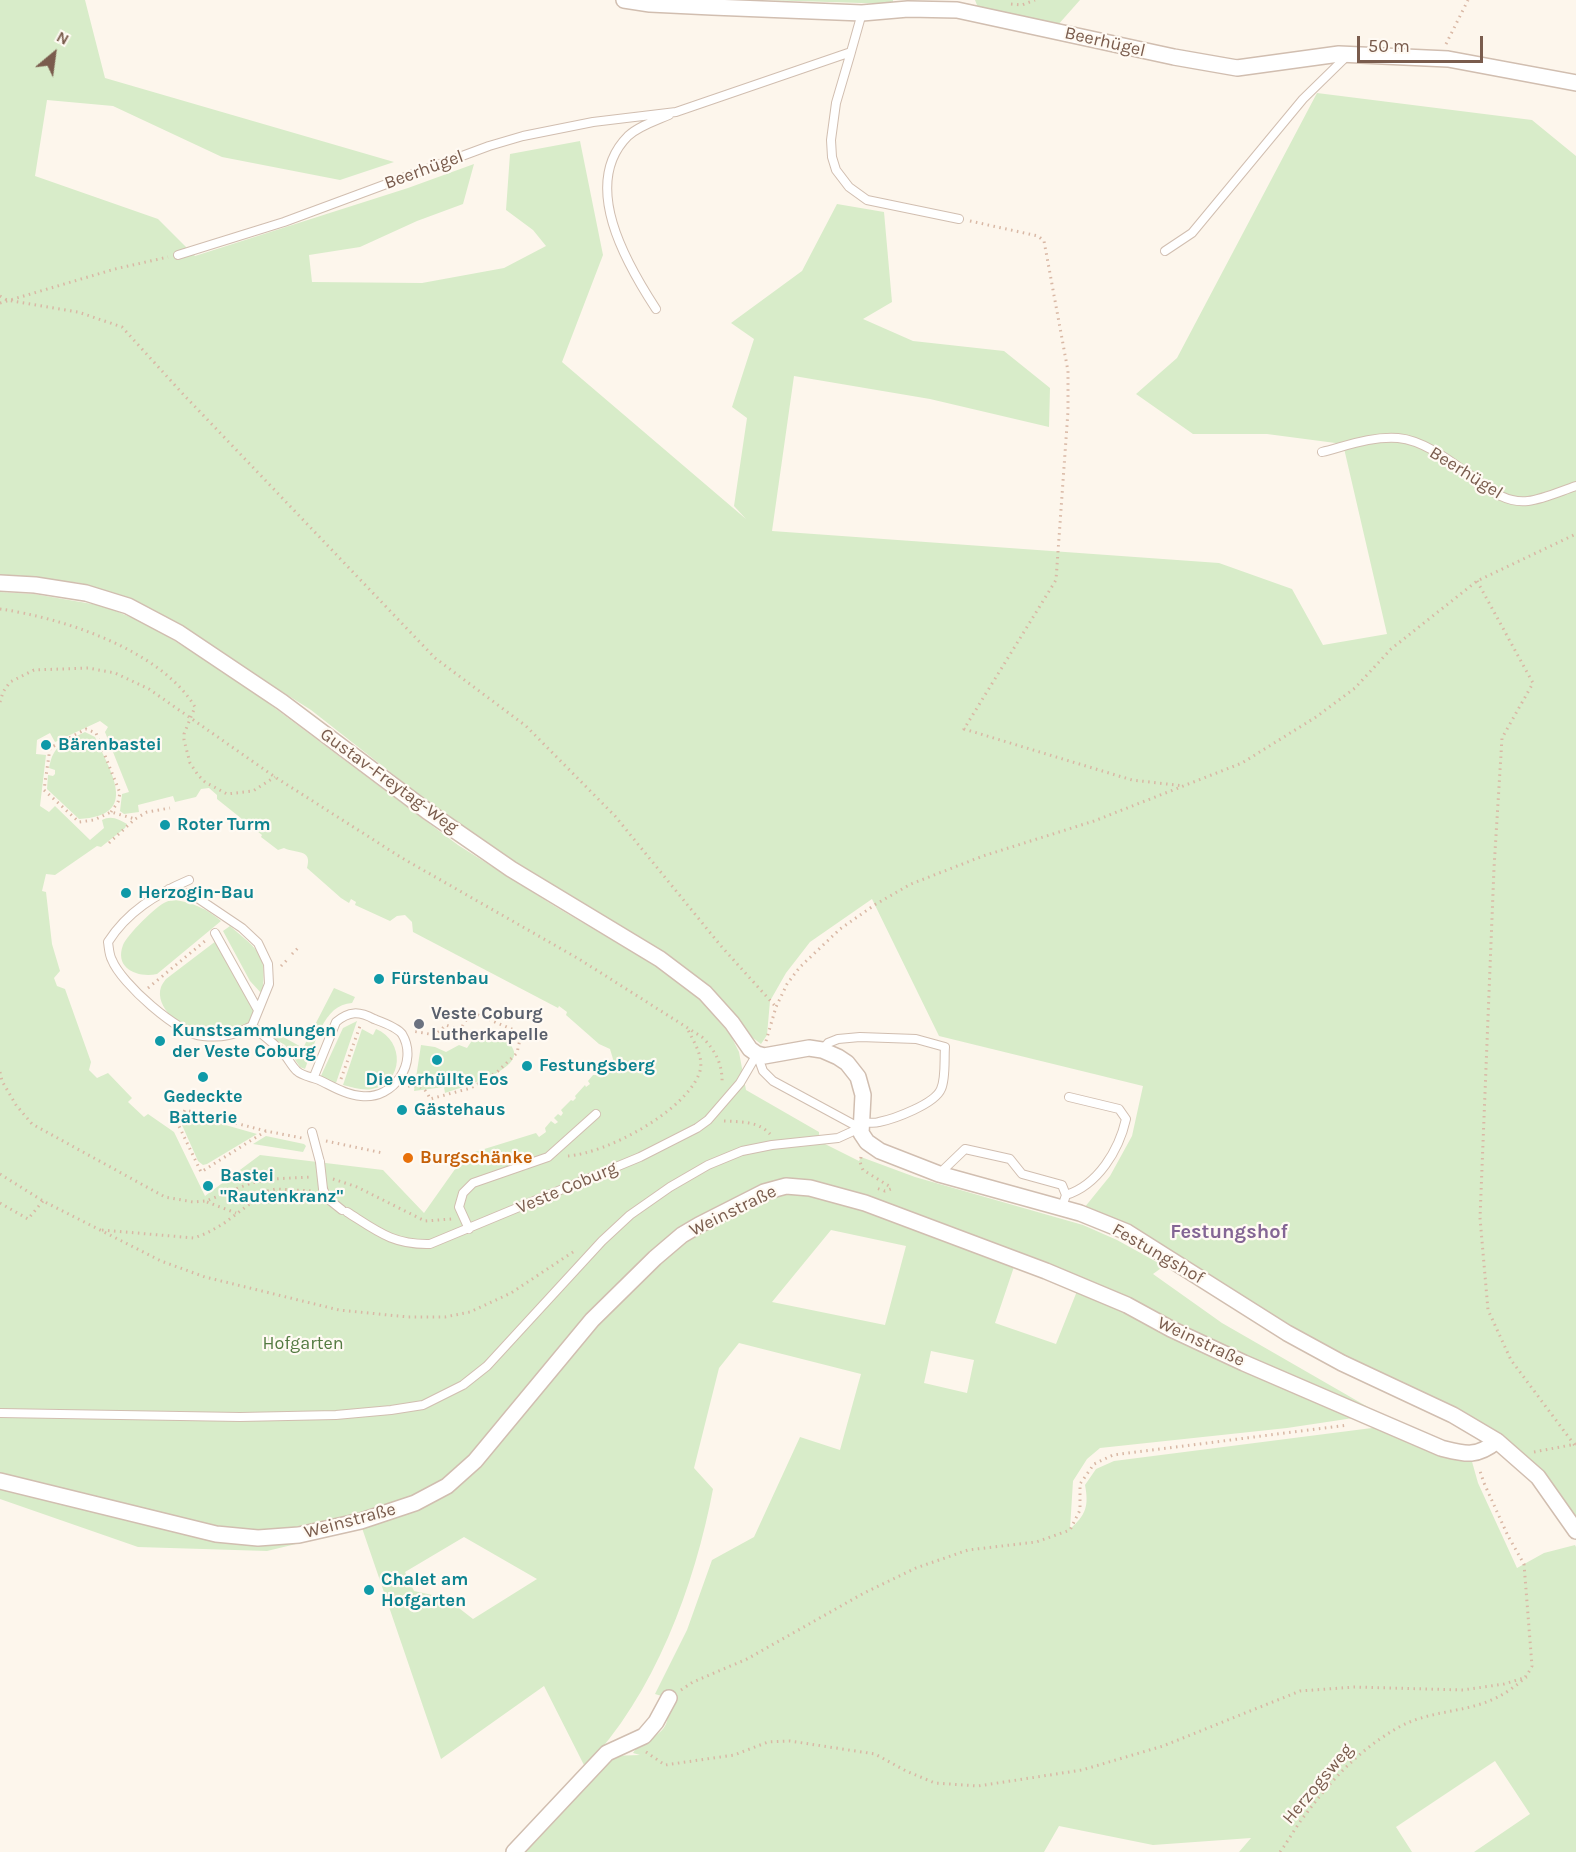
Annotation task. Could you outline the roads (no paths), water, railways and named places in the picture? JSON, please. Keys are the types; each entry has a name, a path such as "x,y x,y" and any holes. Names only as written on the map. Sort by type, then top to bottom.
{"street":[{"name":"Beerhügel","path":"624,0 650,4 862,13 908,9 957,10 1174,57 1237,68 1339,54 1441,59 1576,83"},
{"name":"Gustav-Freytag-Weg","path":"0,583 35,585 86,593 128,606 179,633 282,702 427,811 511,869 660,959 705,993 732,1023 751,1049"},
{"path":"751,1049 764,1056 809,1048 822,1050 847,1064 858,1077 863,1095 860,1125"},
{"name":"Festungshof","path":"860,1125 864,1139 880,1151 939,1173 1064,1201 1145,1242 1287,1333 1342,1363 1453,1415 1497,1441 1518,1459 1538,1478 1576,1531"},
{"name":"Weinstraße","path":"0,1481 216,1534 258,1538 299,1535 361,1521 415,1503 447,1486 475,1461 592,1320 655,1258 682,1235 699,1225 764,1192 786,1186 810,1188 865,1203 1046,1271 1127,1305 1171,1329 1244,1363 1441,1448 1475,1454 1497,1441"},
{"path":"514,1852 607,1753 644,1736 656,1722 669,1698"}],"lane":[{"path":"862,13 836,103 831,140 832,158 836,170 849,187 867,200 959,219"},
{"name":"Beerhügel","path":"656,309 636,279 614,228 607,191 609,167 613,157 627,138 635,130 675,112 850,52"},
{"path":"1165,250 1192,233 1303,99 1348,55"},
{"name":"Beerhügel","path":"178,255 284,222 489,146 523,136 593,122 675,112"},
{"name":"Beerhügel","path":"1322,452 1378,438 1400,438 1436,453 1492,492 1509,500 1528,501 1576,486"},
{"path":"169,888 193,895 243,928 258,943 268,964 269,984 252,1026 230,1037 200,1036 176,1026 139,995 112,961 108,942 118,926 144,903 169,888 189,880"},
{"path":"215,933 258,1011"},
{"path":"252,1026 282,1051 298,1072 337,1089 362,1096 377,1095 390,1089 401,1079 406,1066 408,1048 400,1032 364,1014 354,1012 343,1016 336,1022 315,1074"},
{"path":"0,1413 240,1417 336,1415 423,1405 463,1385 487,1366 602,1241 630,1215 670,1187 742,1151 772,1145 837,1138 860,1125 878,1123 903,1114 929,1102 942,1088 945,1047 916,1039 860,1037 838,1039 828,1043 822,1050"},
{"path":"751,1049 773,1081 860,1125"},
{"name":"Veste Coburg","path":"313,1136 320,1162 323,1191 327,1198 389,1239 414,1245 429,1244 640,1157 697,1128 708,1120 740,1083 751,1049"},
{"path":"939,1173 965,1149 1010,1159 1022,1174 1062,1185 1064,1201 1097,1175 1112,1154 1122,1134 1126,1119 1119,1109 1069,1097"},
{"path":"469,1229 459,1207 463,1193 473,1183 548,1157 596,1114"}],"place":[{"name":"Bärenbastei","path":"46,745"},
{"name":"Roter Turm","path":"165,825"},
{"name":"Herzogin-Bau","path":"126,893"},
{"name":"Fürstenbau","path":"379,979"},
{"name":"Veste Coburg Lutherkapelle","path":"419,1024"},
{"name":"Kunstsammlungen der Veste Coburg","path":"160,1041"},
{"name":"Die verhüllte Eos","path":"437,1060"},
{"name":"Festungsberg","path":"527,1066"},
{"name":"Gedeckte Batterie","path":"203,1077"},
{"name":"Gästehaus","path":"402,1110"},
{"name":"Burgschänke","path":"408,1158"},
{"name":"Bastei \"Rautenkranz\"","path":"208,1186"},
{"name":"Chalet am Hofgarten","path":"369,1590"}],"district":[{"name":"Festungshof","path":"1229,1232"}],"park label":[{"name":"Hofgarten","path":"303,1344"}]}
